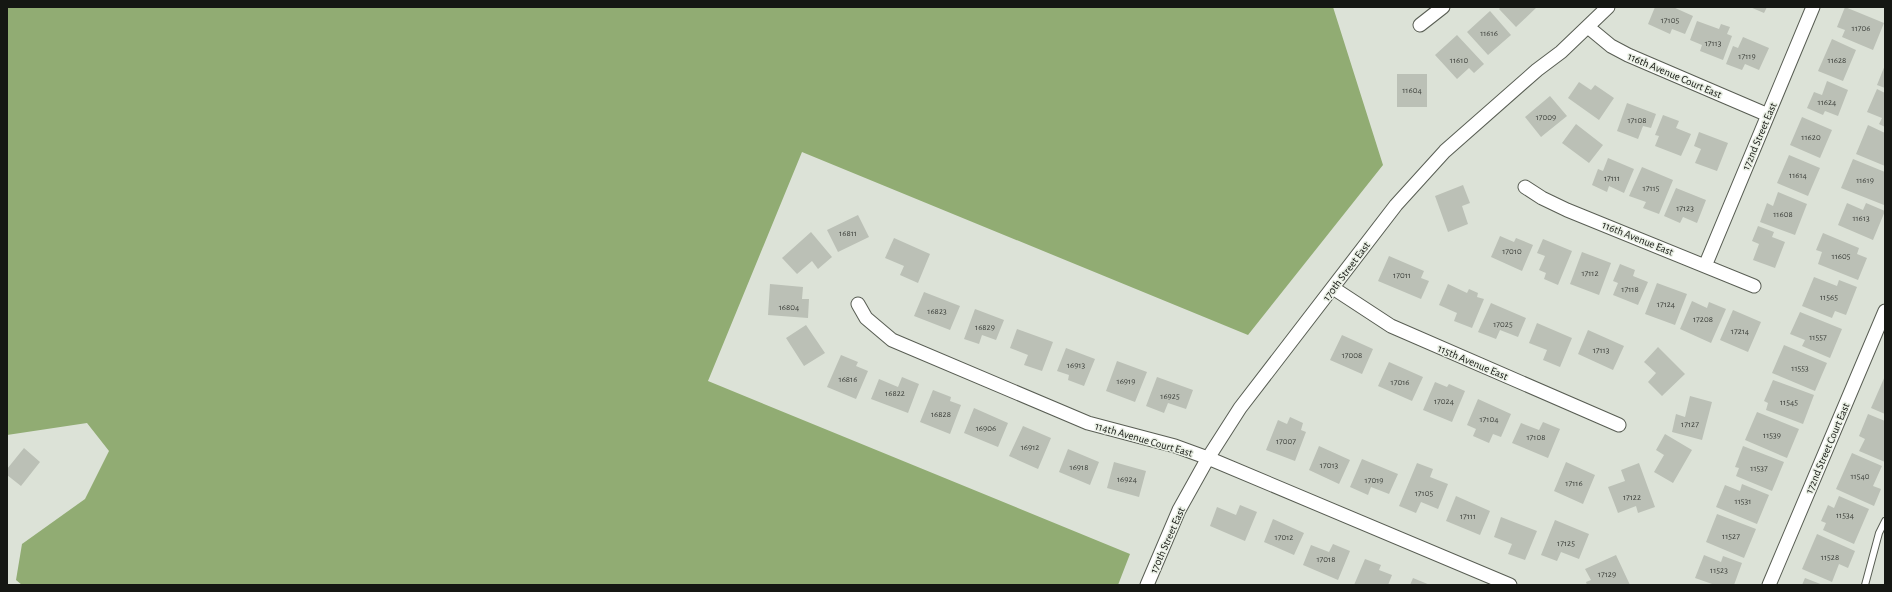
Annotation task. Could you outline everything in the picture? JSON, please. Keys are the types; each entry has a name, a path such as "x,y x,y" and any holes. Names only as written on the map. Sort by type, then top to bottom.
{"street":[{"path":"1420,25 1443,7"},
{"name":"170th Street East","path":"1147,585 1179,510 1208,458 1240,408 1396,205 1444,151 1588,27 1608,7"},
{"name":"172nd Street East","path":"1705,266 1813,7"},
{"name":"116th Avenue Court East","path":"1588,27 1611,46 1628,55 1768,115"},
{"name":"116th Avenue East","path":"1525,186 1542,198 1568,210 1754,286"},
{"name":"115th Avenue East","path":"1333,288 1391,326 1619,425"},
{"name":"114th Avenue Court East","path":"858,304 866,318 892,340 1088,424 1176,446 1208,458 1510,585"},
{"name":"172nd Street Court East","path":"1769,585 1885,311"}],"lane":[{"path":"1865,585 1885,521"}],"green space":[{"path":"7,7 1333,7 1383,165 1248,335 802,152 708,381 1130,554 1118,585 22,585 16,580 22,544 85,499 109,451 87,423 7,435"}],"building":[{"path":"1501,7 1537,7 1516,27 1499,9"},
{"path":"1655,7 1673,7 1693,16 1685,34 1672,29 1670,34 1648,24"},
{"path":"1750,7 1767,7 1764,13"},
{"path":"1845,7 1884,23 1873,50 1842,37 1845,30 1837,27"},
{"path":"1490,11 1511,35 1488,55 1467,32"},
{"path":"1697,21 1719,29 1721,24 1730,27 1727,34 1732,36 1723,60 1700,51 1702,45 1690,40"},
{"path":"1457,35 1484,64 1474,73 1469,68 1457,79 1435,55"},
{"path":"1743,37 1769,48 1759,70 1745,64 1742,70 1726,64 1733,46 1738,48"},
{"path":"1832,39 1856,50 1843,81 1818,71"},
{"path":"1885,65 1885,88 1877,85"},
{"path":"1397,74 1427,74 1427,107 1397,107"},
{"path":"1827,81 1848,90 1838,116 1825,111 1823,115 1807,108 1814,92 1822,95"},
{"path":"1579,82 1591,90 1595,85 1614,98 1599,120 1568,98"},
{"path":"1877,89 1885,93 1885,127 1879,124 1882,118 1867,112"},
{"path":"1550,96 1567,116 1541,137 1525,117"},
{"path":"1627,103 1656,114 1651,128 1643,126 1638,139 1617,131"},
{"path":"1663,115 1679,121 1676,128 1691,134 1681,156 1655,146 1659,136 1655,135"},
{"path":"1802,117 1832,130 1820,158 1790,145"},
{"path":"1576,124 1603,145 1589,163 1562,143"},
{"path":"1868,125 1885,133 1885,166 1856,154"},
{"path":"1699,132 1728,143 1717,171 1695,163 1701,149 1694,146"},
{"path":"1789,155 1820,168 1808,196 1777,183"},
{"path":"1608,158 1634,169 1624,193 1609,186 1607,192 1592,185 1598,169 1603,171"},
{"path":"1853,159 1885,172 1884,205 1841,188"},
{"path":"1642,167 1673,180 1659,214 1643,208 1646,202 1629,196"},
{"path":"1463,185 1470,203 1462,206 1468,224 1448,232 1435,196"},
{"path":"1676,188 1706,200 1697,223 1683,217 1680,223 1664,216"},
{"path":"1778,192 1807,204 1795,235 1760,222 1767,203 1773,206"},
{"path":"1847,203 1863,210 1866,203 1885,211 1873,240 1838,225"},
{"path":"858,215 869,237 838,252 827,230"},
{"path":"1758,226 1774,232 1772,237 1785,242 1775,268 1753,260 1759,244 1752,241"},
{"path":"811,232 832,257 818,269 812,261 797,274 782,258"},
{"path":"1823,233 1859,248 1857,254 1867,258 1858,280 1818,264 1822,252 1816,250"},
{"path":"1500,236 1514,242 1516,238 1533,245 1522,271 1491,257"},
{"path":"894,238 930,254 918,283 900,275 904,266 885,258"},
{"path":"1543,239 1572,251 1558,285 1544,279 1546,273 1539,270 1545,256 1537,253"},
{"path":"1582,252 1611,263 1599,295 1570,284"},
{"path":"1389,256 1424,271 1421,278 1429,281 1421,299 1378,281"},
{"path":"1620,264 1635,270 1633,276 1648,282 1638,305 1613,295 1618,283 1613,281"},
{"path":"1814,277 1837,286 1839,280 1857,287 1846,315 1835,311 1832,318 1802,306"},
{"path":"1657,283 1687,294 1675,325 1645,314"},
{"path":"770,284 803,287 802,299 809,299 808,318 768,315"},
{"path":"1448,284 1467,293 1469,289 1478,293 1477,297 1484,299 1472,328 1454,321 1457,313 1439,305"},
{"path":"924,292 960,306 950,330 914,316"},
{"path":"1692,301 1707,308 1709,302 1726,309 1711,343 1680,329"},
{"path":"1491,303 1526,318 1518,337 1500,330 1496,339 1478,332"},
{"path":"975,309 1004,320 996,340 982,335 979,344 964,339"},
{"path":"1733,310 1761,322 1748,352 1720,340"},
{"path":"1800,312 1842,329 1830,358 1802,346 1805,340 1790,334"},
{"path":"1537,323 1572,338 1560,367 1543,360 1547,350 1529,343"},
{"path":"806,325 825,353 804,366 786,338"},
{"path":"1017,329 1053,342 1042,371 1024,365 1028,355 1010,348"},
{"path":"1588,330 1624,346 1613,370 1578,354"},
{"path":"1342,335 1373,349 1362,374 1330,360"},
{"path":"1784,345 1827,363 1815,391 1772,373"},
{"path":"1658,347 1685,374 1662,396 1648,382 1656,373 1644,362"},
{"path":"1066,348 1095,359 1084,386 1068,380 1069,375 1057,371"},
{"path":"841,355 858,362 856,366 868,371 856,399 827,387"},
{"path":"1117,361 1147,372 1135,402 1106,391"},
{"path":"1389,362 1423,377 1412,401 1378,386"},
{"path":"1885,376 1885,414 1871,408"},
{"path":"902,377 919,384 908,413 871,399 879,379 898,387"},
{"path":"1157,377 1193,390 1186,409 1168,403 1164,413 1146,406"},
{"path":"1773,380 1814,395 1803,424 1766,410 1768,403 1764,401"},
{"path":"1435,382 1447,387 1449,384 1465,391 1452,422 1423,410"},
{"path":"933,390 951,397 950,401 961,405 950,434 920,422"},
{"path":"1690,396 1712,402 1702,440 1672,432 1676,414 1685,417"},
{"path":"1478,399 1511,414 1501,437 1493,434 1489,443 1473,436 1476,429 1467,425"},
{"path":"974,408 1008,423 998,447 964,433"},
{"path":"1757,412 1799,429 1787,458 1745,440"},
{"path":"1868,414 1885,421 1885,462 1859,451 1865,439 1859,436"},
{"path":"1290,417 1303,423 1301,430 1306,432 1295,461 1266,450 1278,420 1287,424"},
{"path":"1543,422 1560,429 1548,458 1512,443 1521,423 1539,430"},
{"path":"1023,426 1051,438 1038,469 1009,456"},
{"path":"1665,434 1692,450 1673,483 1654,472 1664,455 1656,450"},
{"path":"1319,446 1350,460 1339,484 1309,470"},
{"path":"1743,446 1784,462 1772,491 1736,476 1739,468 1735,467"},
{"path":"24,448 40,462 21,486 7,475 7,469"},
{"path":"1068,449 1099,462 1090,485 1059,472"},
{"path":"1852,453 1882,466 1873,486 1881,489 1874,506 1836,489"},
{"path":"1362,459 1398,474 1389,494 1371,487 1368,495 1350,487"},
{"path":"1114,462 1146,471 1139,497 1107,488"},
{"path":"1566,462 1595,475 1583,504 1554,491"},
{"path":"1417,463 1433,469 1430,477 1448,484 1438,509 1421,502 1416,513 1399,506"},
{"path":"1639,463 1655,507 1638,513 1636,506 1618,513 1608,487 1625,481 1621,470"},
{"path":"1742,484 1769,495 1757,524 1716,507 1725,485 1740,491"},
{"path":"1456,496 1490,511 1480,535 1446,521"},
{"path":"1839,496 1869,509 1854,544 1823,530 1826,523 1821,521 1828,505 1834,508"},
{"path":"1240,505 1257,512 1245,541 1210,526 1217,507 1236,515"},
{"path":"1717,514 1756,529 1744,558 1706,542"},
{"path":"1501,517 1537,531 1525,560 1508,554 1512,544 1494,537"},
{"path":"1273,519 1304,533 1294,555 1264,542"},
{"path":"1555,520 1589,534 1579,559 1561,552 1557,561 1541,555"},
{"path":"1817,534 1855,551 1848,568 1839,564 1832,582 1802,569"},
{"path":"1333,544 1350,551 1338,580 1303,565 1311,545 1329,552"},
{"path":"1616,555 1630,585 1587,585 1586,582 1591,580 1585,569"},
{"path":"1704,555 1721,562 1723,556 1742,563 1734,585 1715,585 1695,578"},
{"path":"1365,559 1381,565 1379,570 1392,575 1388,585 1354,585"},
{"path":"1413,578 1430,585 1410,585"},
{"path":"1805,578 1823,585 1802,585"}]}
